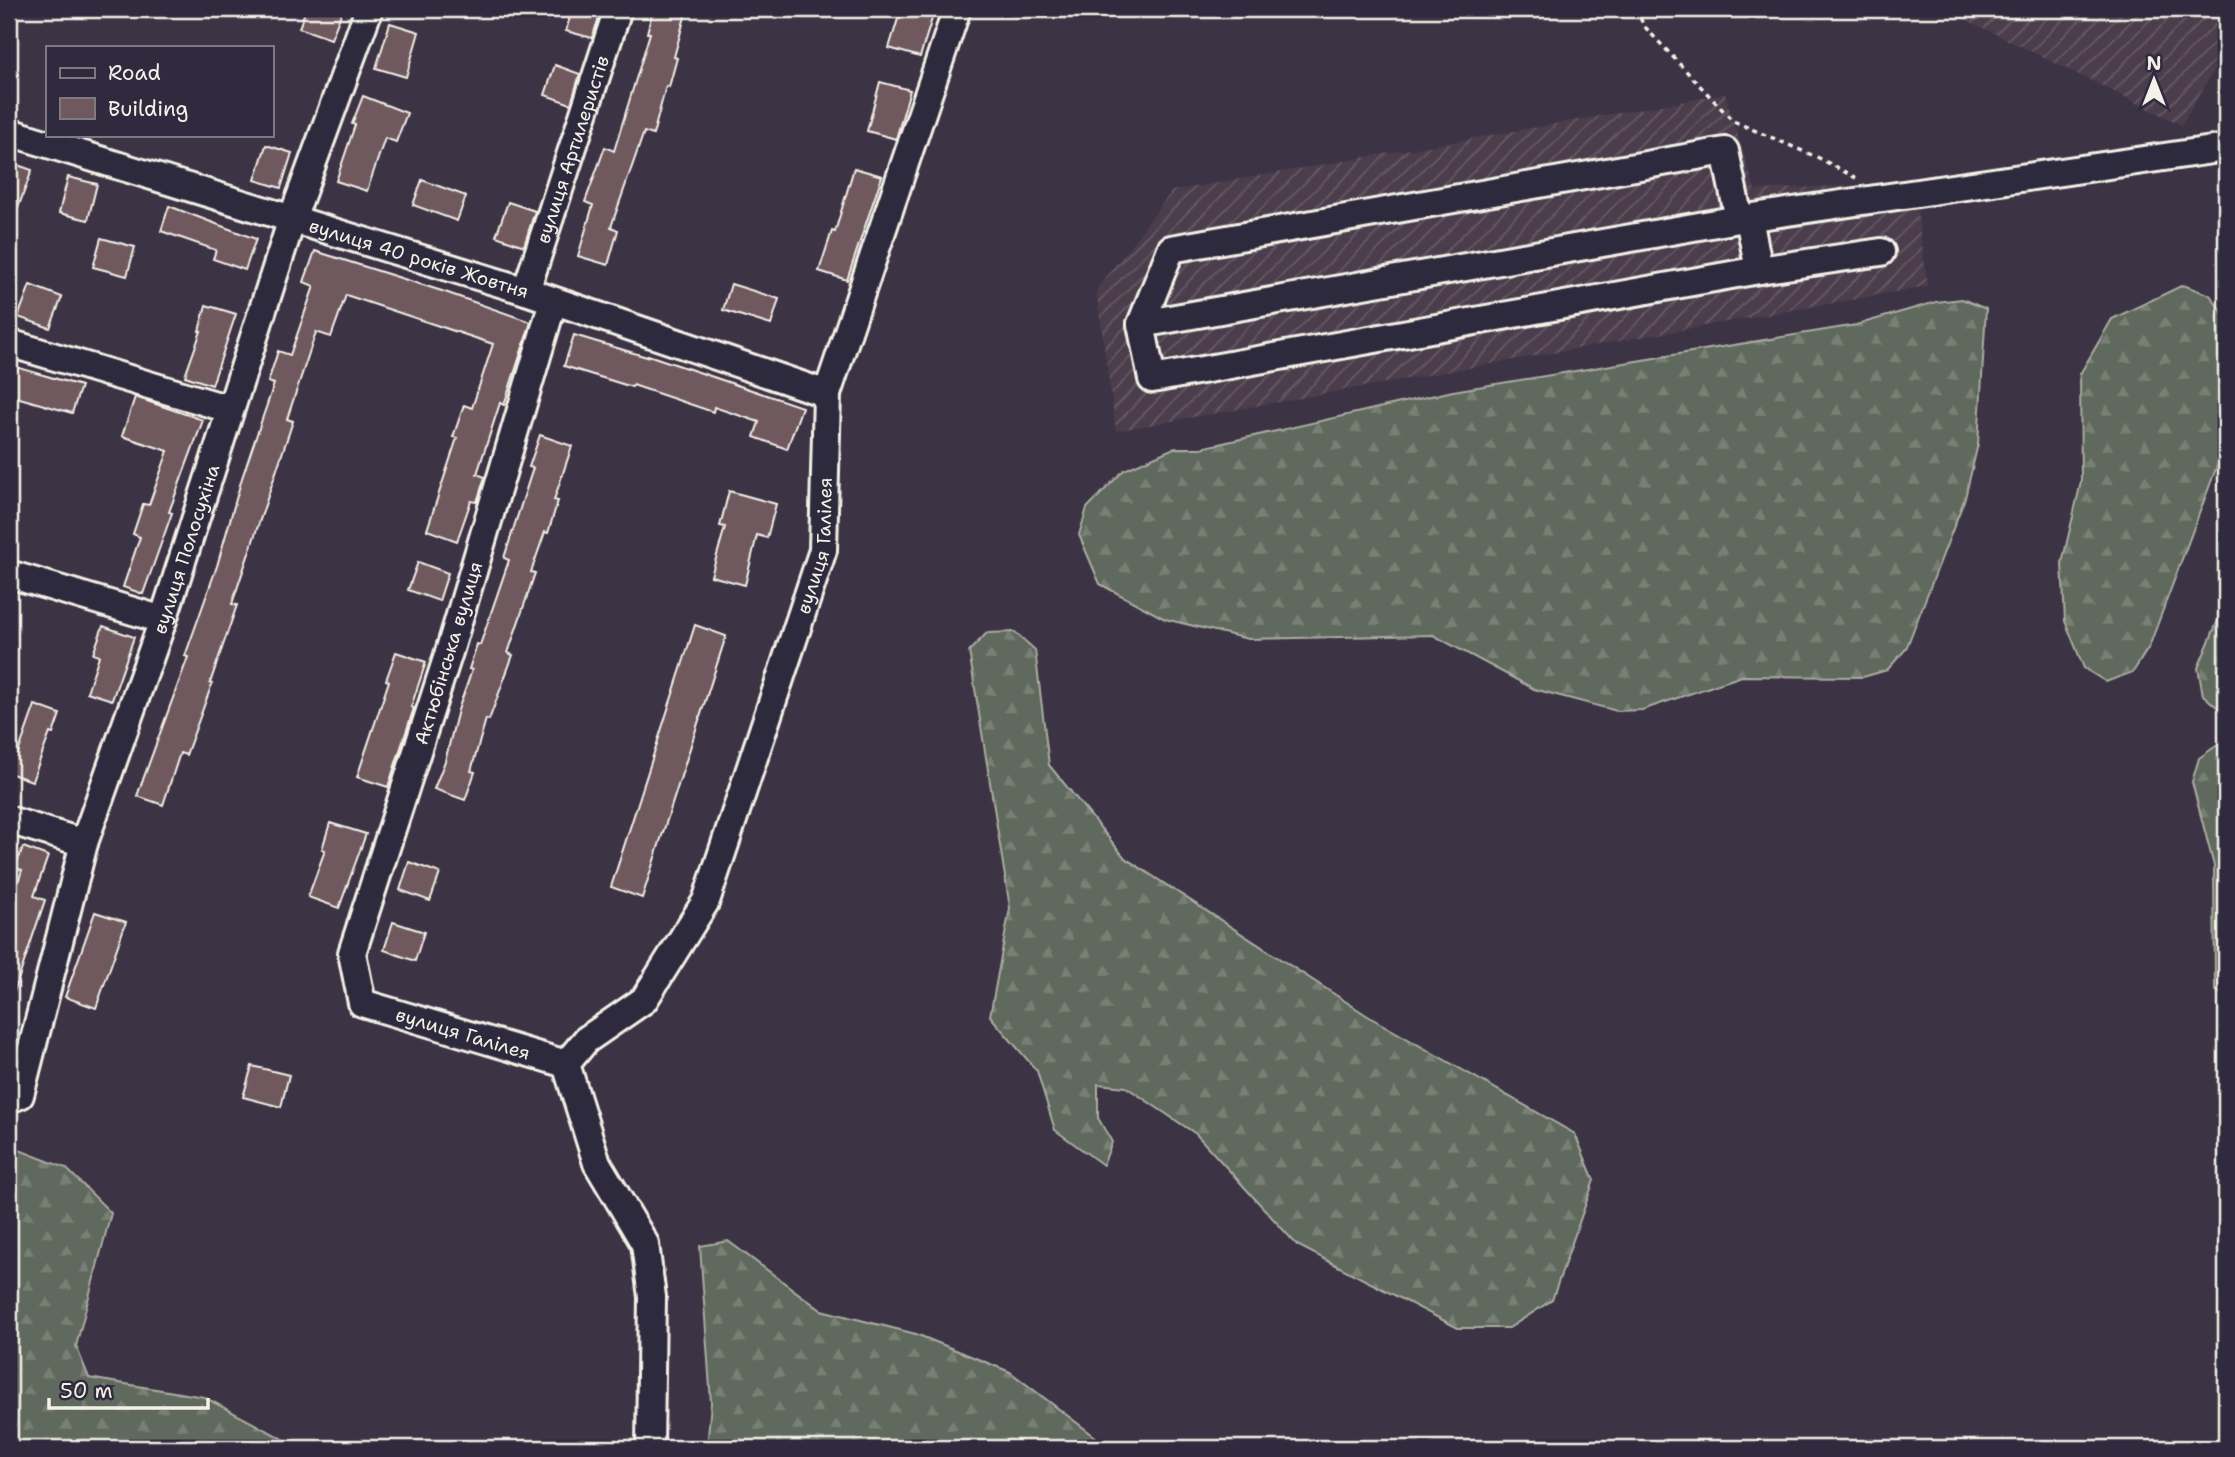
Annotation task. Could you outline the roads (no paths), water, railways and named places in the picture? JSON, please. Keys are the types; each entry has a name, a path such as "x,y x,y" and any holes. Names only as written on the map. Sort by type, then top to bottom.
{"street":[{"name":"вулиця Полосухіна","path":"15,1097 84,844 163,620 292,219 369,9"},
{"name":"вулиця Артилеристів","path":"526,291 618,9"},
{"name":"вулиця Галілея","path":"362,1003 566,1065 586,1040 644,1000 706,901 823,550 827,394 957,9"},
{"name":"вулиця 40 років Жовтня","path":"9,132 526,291 827,394"},
{"path":"1141,324 1744,218 2226,148"},
{"path":"1759,270 1725,151 1171,249 1141,324 1152,379 1759,270 1881,252"},
{"name":"Актюбінська вулиця","path":"362,1003 352,953 450,649 553,302"},
{"path":"9,343 229,410"},
{"path":"9,574 163,620"},
{"path":"9,820 84,844"},
{"path":"566,1065 597,1163 645,1244 652,1297 650,1448"}]}
